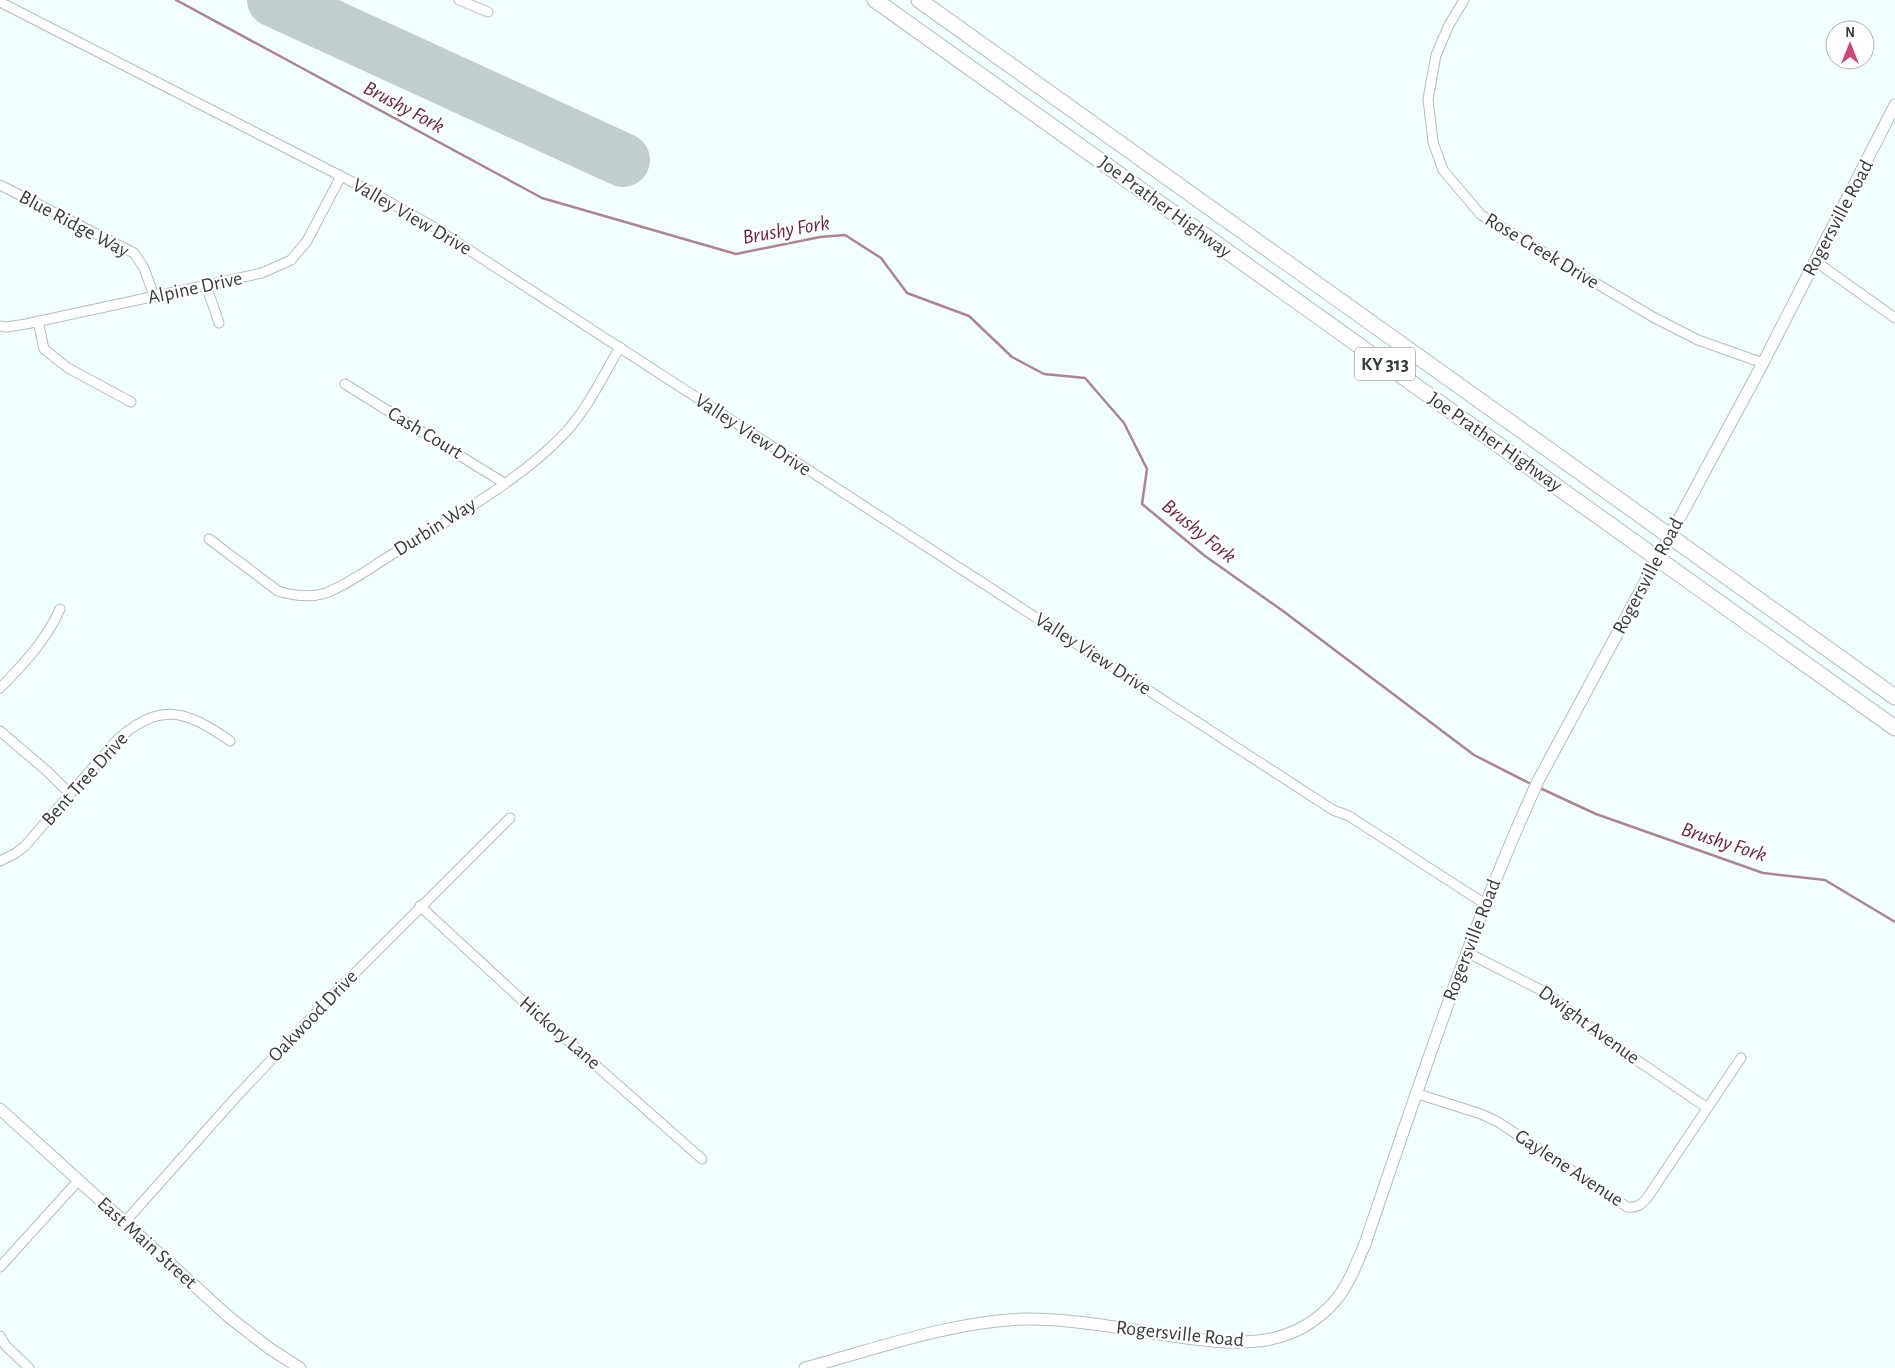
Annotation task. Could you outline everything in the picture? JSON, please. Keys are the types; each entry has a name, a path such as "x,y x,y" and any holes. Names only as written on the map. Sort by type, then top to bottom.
{"highway":[{"name":"Joe Prather Highway","path":"875,0 1895,728"},
{"name":"Joe Prather Highway","path":"919,0 1895,697"}],"street":[{"path":"459,0 480,4 488,12"},
{"name":"Rose Creek Drive","path":"1464,0 1436,55 1428,99 1433,142 1443,170 1481,215 1653,317 1698,340 1763,363"},
{"name":"Valley View Drive","path":"0,2 341,176 432,226 1333,810 1349,816 1485,904"},
{"name":"Rogersville Road","path":"805,1368 954,1328 981,1323 1024,1319 1086,1324 1231,1343 1272,1339 1291,1334 1308,1325 1336,1300 1351,1276 1364,1244 1466,952 1538,781 1763,363 1895,105"},
{"name":"Alpine Drive","path":"0,326 6,327 38,321 262,273 290,260 307,241 341,176"},
{"name":"Blue Ridge Way","path":"0,185 134,253 144,268 154,296"},
{"path":"1815,261 1895,318"},
{"path":"206,285 219,323"},
{"path":"38,321 44,350 68,368 131,402"},
{"name":"Durbin Way","path":"209,539 278,591 289,595 312,596 337,588 504,483 544,452 569,429 587,404 620,347"},
{"name":"Cash Court","path":"346,384 504,483"},
{"path":"0,688 16,672 53,625 60,609"},
{"name":"Bent Tree Drive","path":"0,861 25,846 116,742 130,729 152,717 174,714 194,719 230,741"},
{"path":"0,731 48,772 70,794"},
{"name":"Oakwood Drive","path":"124,1223 237,1096 420,906 510,818"},
{"name":"Hickory Lane","path":"420,906 524,1002 702,1158"},
{"name":"Dwight Avenue","path":"1466,952 1545,992 1613,1044 1706,1107"},
{"name":"Gaylene Avenue","path":"1416,1093 1481,1114 1498,1122 1627,1207 1633,1208 1638,1207 1647,1198 1706,1107 1741,1058"},
{"name":"East Main Street","path":"0,1109 229,1318 300,1368"},
{"path":"0,1267 78,1181"},
{"path":"0,1336 5,1345 29,1368"}],"waterway":[{"name":"Brushy Fork","path":"176,0 542,198 736,254 820,237 845,235 881,258 907,293 969,316 1012,357 1044,374 1085,378 1124,423 1147,469 1142,504 1205,556 1283,611 1474,755 1529,783"},
{"name":"Brushy Fork","path":"1542,789 1596,814 1763,873 1825,880 1895,922"}],"runway":[{"path":"274,0 623,160"}]}
